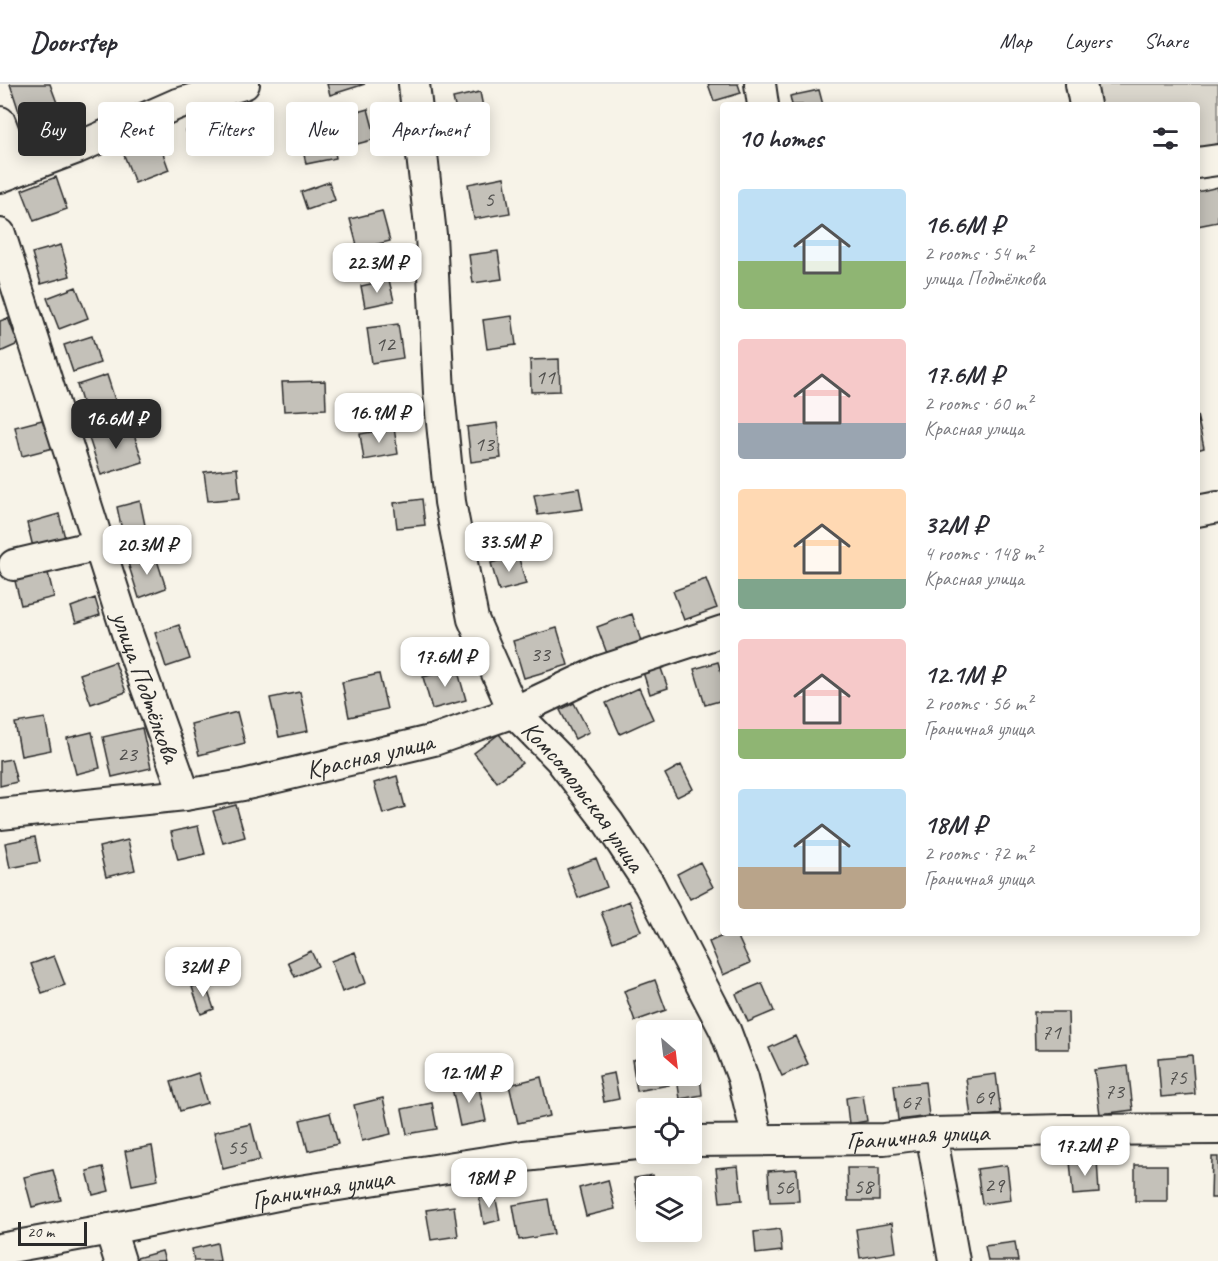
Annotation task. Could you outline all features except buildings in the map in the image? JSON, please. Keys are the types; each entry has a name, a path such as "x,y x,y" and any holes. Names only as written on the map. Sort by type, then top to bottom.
{"street":[{"path":"0,122 9,174 77,148 177,104 244,84"},
{"name":"Комсомольская улица","path":"414,84 431,235 439,393 450,502 473,619 514,712 559,758 608,822 649,884 725,1030 743,1078 758,1140"},
{"path":"760,84 763,102"},
{"path":"1082,84 1085,102"},
{"path":"1200,163 1218,160"},
{"name":"улица Подтёлкова","path":"0,234 127,633 185,795"},
{"path":"1200,510 1218,507"},
{"path":"14,565 99,545"},
{"name":"Красная улица","path":"0,814 185,795 243,785 434,740 514,712 601,671 720,632"},
{"name":"Граничная улица","path":"702,1141 884,1139 931,1133 1218,1129"},
{"path":"931,1133 954,1261"},
{"name":"Граничная улица","path":"0,1249 287,1193 524,1156 636,1144"},
{"path":"110,1229 120,1261"}],"shaded area":[{"path":"1093,84 1218,84 1218,148 1200,151 1200,102 1096,102"}]}
